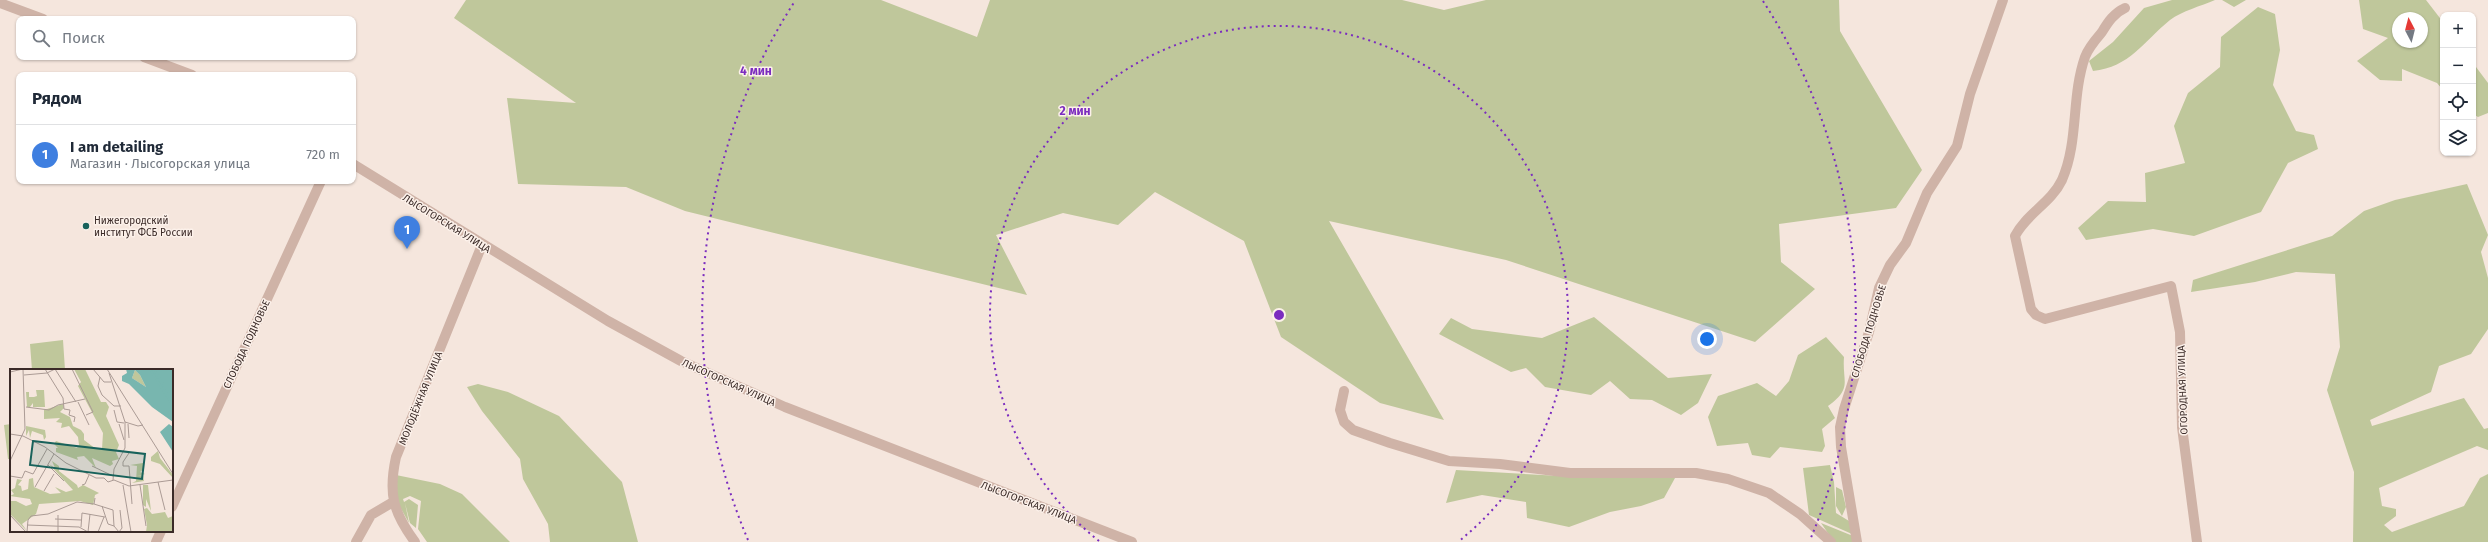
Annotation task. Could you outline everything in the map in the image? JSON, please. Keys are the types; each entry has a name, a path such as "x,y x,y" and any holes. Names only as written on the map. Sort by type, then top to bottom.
{"street":[{"name":"СЛОБОДА ПОДНОВЬЕ","path":"1857,542 1841,447 1840,427 1844,409 1868,332 1879,288 1890,265 1906,243 1927,193 1957,146 1970,94 2003,0"},
{"path":"0,3 35,16"},
{"name":"ОГОРОДНАЯ УЛИЦА","path":"2125,8 2110,19 2086,55 2081,71 2073,143 2062,180 2050,199 2018,229 2015,236 2031,309 2036,315 2045,319 2171,286 2180,332 2182,427 2197,542"},
{"path":"152,60 184,72"},
{"name":"ЛЫСОГОРСКАЯ УЛИЦА","path":"356,166 482,245 608,321 681,361 785,407 1132,542"},
{"name":"СЛОБОДА ПОДНОВЬЕ","path":"173,505 320,184"},
{"name":"МОЛОДЁЖНАЯ УЛИЦА","path":"393,502 392,477 396,457 482,245"},
{"path":"1344,391 1340,410 1344,422 1353,430 1412,450 1449,461 1500,464 1570,473 1696,473 1728,479 1769,493 1800,514 1831,542"},
{"path":"356,542 371,515 393,502 402,523 415,542"},
{"path":"156,542 161,532"}],"green space":[{"path":"466,0 881,0 977,37 990,0 1402,0 1444,10 1486,0 1839,0 1840,31 1922,170 1896,208 1779,224 1781,262 1815,289 1755,342 1506,260 1329,221 1444,420 1380,403 1281,337 1244,241 1155,192 1118,225 1063,213 996,235 1027,295 685,211 626,187 518,184 507,98 576,103 454,18"},
{"path":"2172,0 2215,0 2186,11 2170,20 2127,59 2106,69 2093,71 2089,61 2113,42 2144,8"},
{"path":"2222,0 2246,0 2234,7"},
{"path":"2359,0 2426,0 2440,18 2440,86 2437,83 2402,69 2402,81 2380,80 2357,61 2388,38 2363,29"},
{"path":"2258,7 2275,14 2280,50 2273,85 2296,131 2314,135 2318,149 2288,163 2261,212 2194,236 2153,229 2086,240 2078,228 2108,201 2146,202 2145,173 2185,163 2174,126 2188,93 2220,67 2221,37"},
{"path":"2476,67 2488,83 2488,113 2478,117 2476,116"},
{"path":"2467,184 2488,235 2481,252 2488,278 2488,329 2471,354 2439,366 2431,392 2370,420 2372,426 2464,398 2484,429 2488,428 2488,450 2477,446 2379,488 2382,506 2396,509 2396,516 2384,525 2392,532 2464,506 2480,478 2488,474 2488,542 2353,542 2354,472 2327,390 2340,347 2335,274 2296,272 2255,282 2191,292 2193,280 2332,236 2364,211 2395,200"},
{"path":"1594,317 1668,378 1712,374 1698,403 1681,415 1652,400 1630,399 1610,381 1591,395 1545,387 1526,368 1511,372 1439,334 1451,318 1472,329 1542,338"},
{"path":"1826,337 1844,357 1845,384 1841,394 1828,406 1835,418 1822,429 1825,446 1822,452 1780,447 1770,458 1752,455 1748,443 1717,446 1708,417 1718,396 1757,383 1776,396 1789,381 1798,355"},
{"path":"63,340 65,369 32,369 30,344"},
{"path":"478,384 508,392 559,416 622,482 638,542 550,542 548,524 523,479 520,459 482,411 467,387"},
{"path":"10,424 10,459 8,459 4,425"},
{"path":"1830,465 1834,482 1836,513 1849,521 1852,534 1809,515 1803,468"},
{"path":"1456,470 1578,477 1675,478 1664,498 1641,506 1610,512 1569,527 1527,518 1526,502 1482,495 1446,503"},
{"path":"396,475 440,484 462,494 510,542 427,542 418,529 421,501 410,496 403,499 404,502 409,499 418,505 416,528 410,523 405,503 409,523 395,498"},
{"path":"1836,487 1842,490 1846,507 1842,516 1836,506"},
{"path":"1821,523 1853,536 1854,542 1834,542"}],"place":[{"name":"Нижегородский институт ФСБ России","path":"86,226"},
{"name":"I am detailing","path":"407,249"}]}
